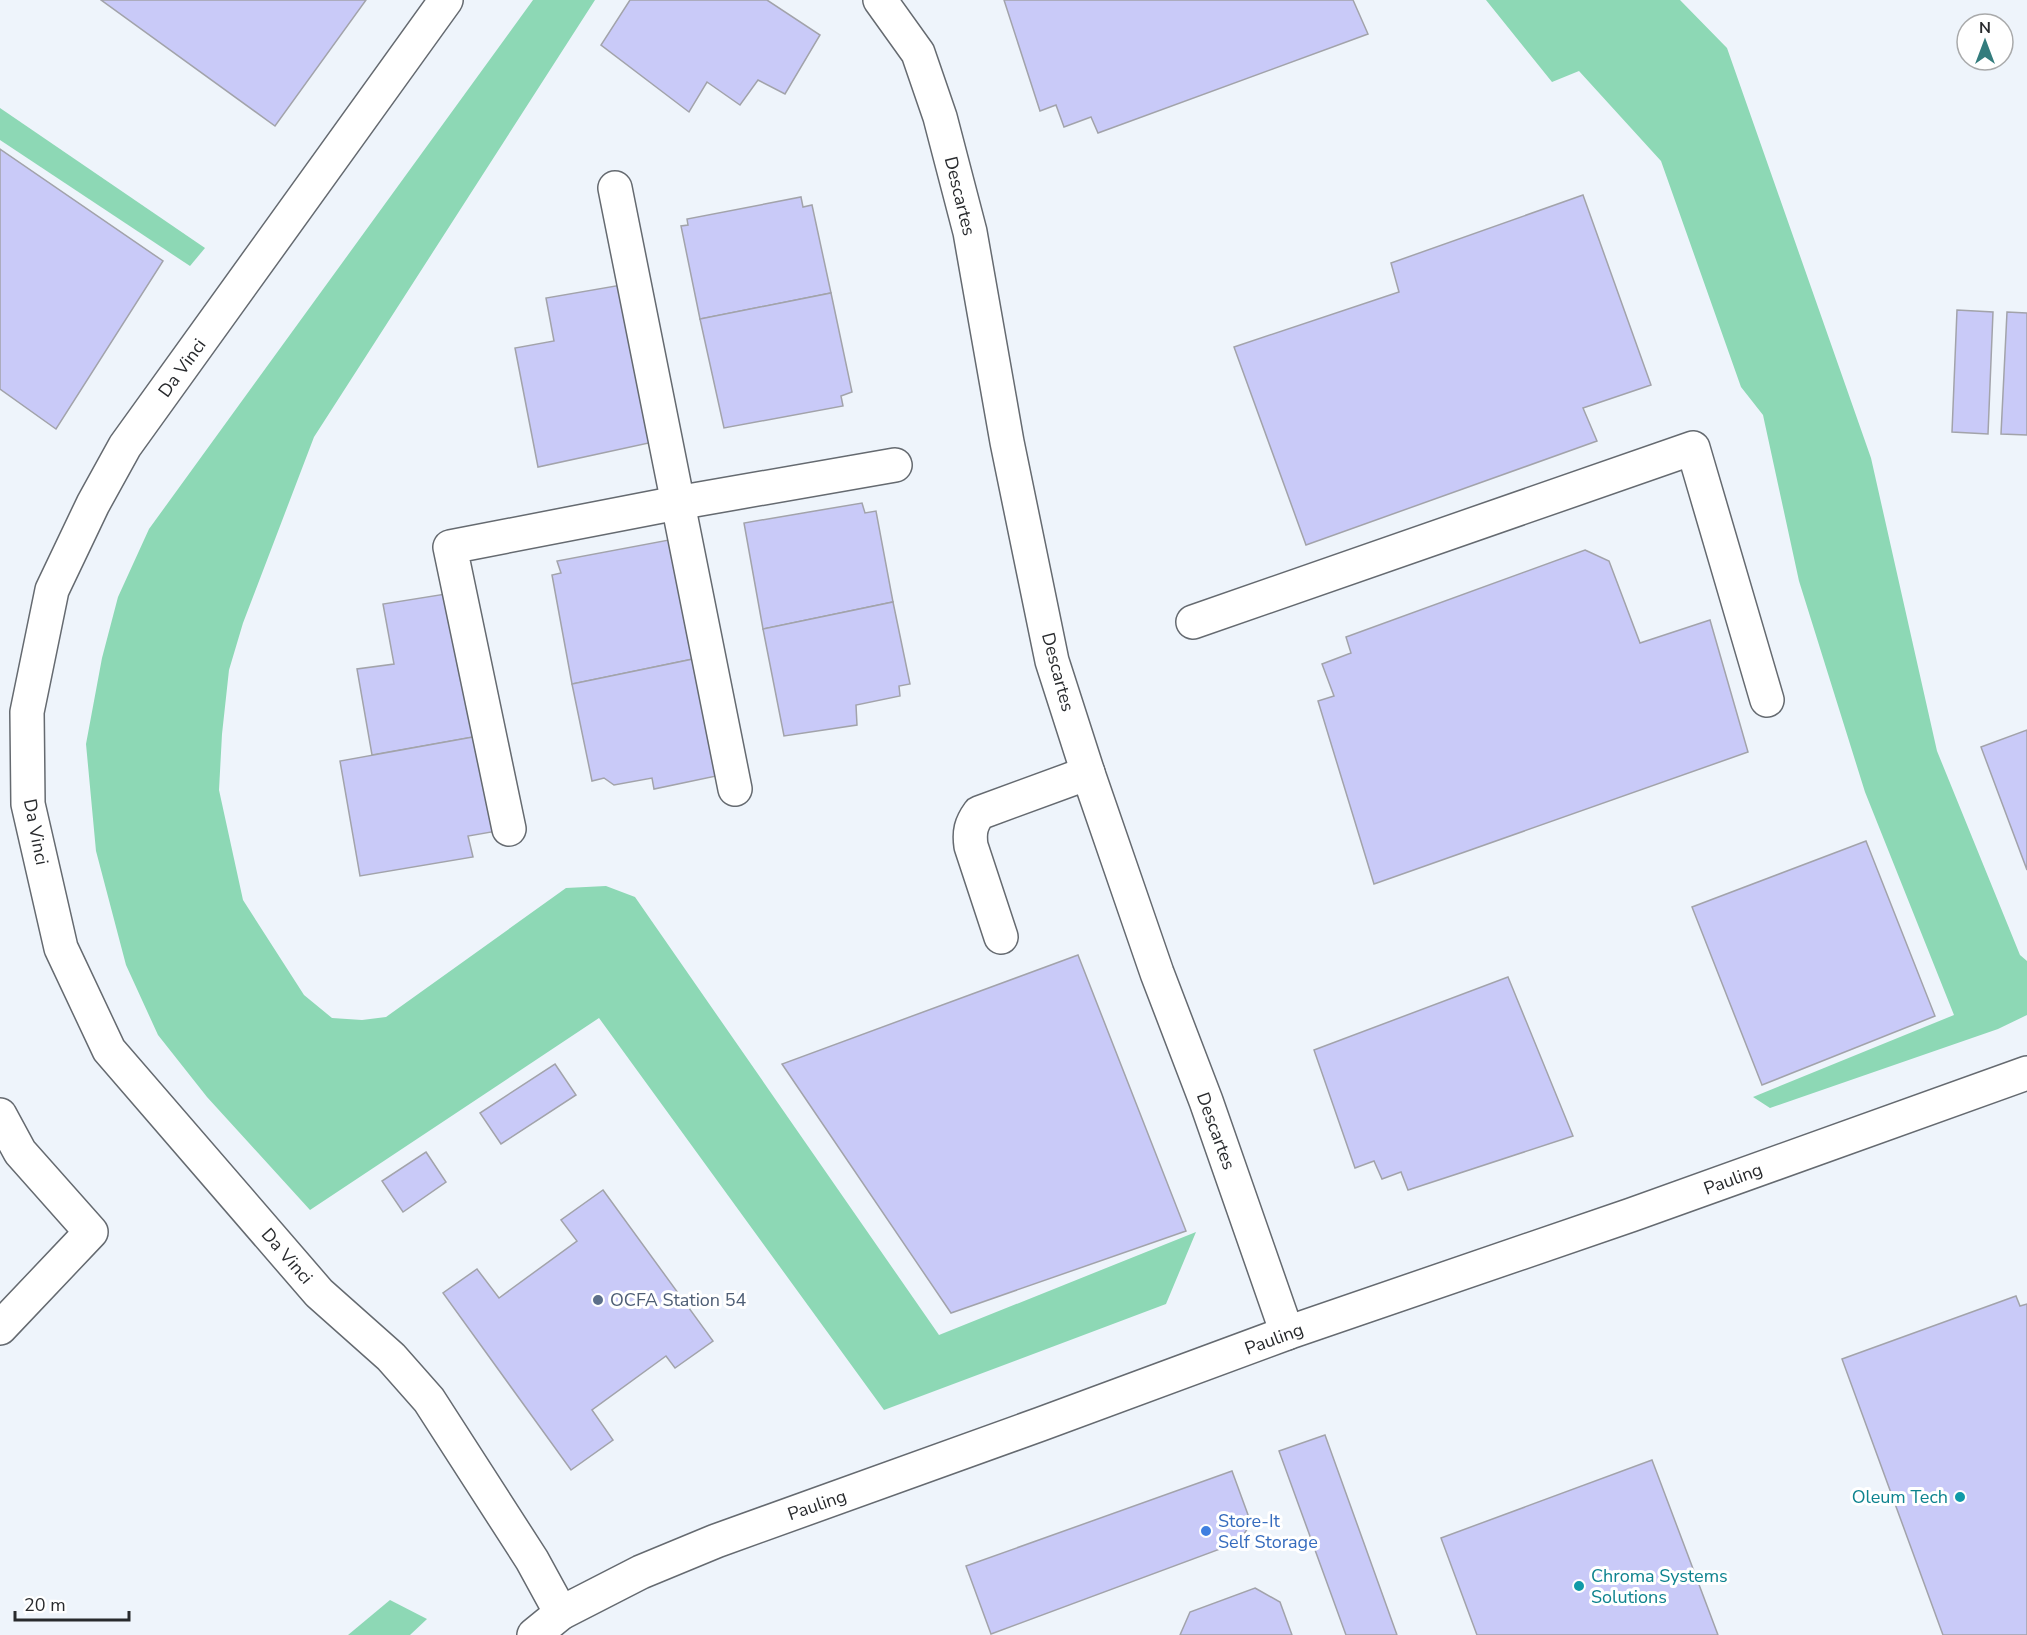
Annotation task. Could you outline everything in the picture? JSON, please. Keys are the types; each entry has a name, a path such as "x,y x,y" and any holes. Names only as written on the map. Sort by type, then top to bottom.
{"street":[{"name":"Da Vinci","path":"446,0 125,446 93,504 52,590 27,712 28,804 61,948 110,1050 319,1293 391,1357 429,1400 532,1560 561,1613"},
{"name":"Descartes","path":"880,0 918,53 940,117 970,232 1007,442 1053,661 1088,773 1157,973 1206,1101 1287,1334"},
{"path":"615,188 735,789"},
{"path":"1193,622 1693,448 1767,700"},
{"path":"509,829 450,547 677,503 895,465"},
{"path":"1001,937 971,846 969,834 972,823 979,813 1088,773"},
{"name":"Pauling","path":"534,1635 561,1613 641,1572 716,1540 1287,1334 1684,1196 2027,1073"},
{"path":"0,1115 20,1152 92,1232 0,1328"}],"green space":[{"path":"533,0 595,0 314,437 243,623 229,670 219,790 243,900 304,995 332,1018 362,1020 386,1017 566,888 606,886 635,897 939,1335 1196,1232 1166,1304 884,1410 599,1018 310,1210 207,1097 158,1035 126,965 96,851 86,744 102,658 118,597 149,529"},
{"path":"1486,0 1680,0 1727,48 1871,458 1937,751 2020,955 2027,961 2027,1015 1998,1029 1770,1108 1753,1097 1954,1015 1865,792 1799,581 1763,415 1741,387 1661,161 1579,71 1552,82"},
{"path":"0,108 205,248 190,266 0,140"},
{"path":"390,1600 427,1619 410,1635 348,1635"}],"building":[{"path":"101,0 366,0 275,126"},
{"path":"630,0 767,0 820,35 785,94 758,80 740,105 707,82 689,112 601,45"},
{"path":"1004,0 1353,0 1368,34 1098,133 1091,117 1064,127 1056,105 1040,111"},
{"path":"0,149 163,261 56,429 0,389"},
{"path":"1583,195 1651,385 1583,408 1597,441 1306,545 1234,347 1399,292 1391,263"},
{"path":"801,197 803,207 812,205 831,293 700,319 681,226 688,225 687,219"},
{"path":"627,284 658,441 538,467 515,348 554,341 546,298"},
{"path":"831,293 852,392 841,396 843,406 724,428 700,319"},
{"path":"1957,310 1993,312 1988,434 1952,432"},
{"path":"2007,312 2027,313 2027,435 2001,434"},
{"path":"862,503 865,513 876,511 893,602 763,629 744,523"},
{"path":"674,539 698,658 572,684 552,575 561,573 557,561"},
{"path":"1585,550 1609,561 1640,643 1710,620 1748,752 1374,884 1318,701 1334,696 1322,664 1351,653 1346,637"},
{"path":"458,592 484,735 372,755 357,669 394,664 383,604"},
{"path":"893,602 910,684 899,686 900,696 856,705 857,725 784,736 763,629"},
{"path":"698,658 721,775 654,789 652,778 614,785 604,778 592,781 572,684"},
{"path":"2027,730 2027,870 1981,747"},
{"path":"484,735 503,830 468,836 473,857 360,876 340,761"},
{"path":"1866,841 1935,1016 1762,1085 1692,907"},
{"path":"1078,955 1186,1231 951,1313 782,1064"},
{"path":"1508,977 1573,1136 1408,1190 1401,1172 1382,1179 1374,1161 1355,1168 1314,1050"},
{"path":"555,1064 576,1095 501,1144 480,1113"},
{"path":"426,1152 446,1182 403,1212 382,1181"},
{"path":"603,1190 713,1341 675,1368 666,1356 592,1410 613,1440 571,1470 443,1293 477,1269 499,1298 577,1241 561,1220"},
{"name":"Oleum Tech","path":"2016,1296 2020,1306 2027,1304 2027,1635 1943,1635 1842,1359"},
{"path":"1325,1435 1397,1635 1346,1635 1279,1451"},
{"name":"Chroma Systems Solutions","path":"1652,1460 1718,1635 1477,1635 1441,1538"},
{"path":"1232,1471 1251,1523 1239,1542 991,1634 966,1566"},
{"path":"1255,1588 1280,1602 1292,1635 1180,1635 1190,1612"}],"place":[{"name":"OCFA Station 54","path":"598,1300"},
{"name":"Oleum Tech","path":"1960,1497"},
{"name":"Store-It Self Storage","path":"1206,1531"},
{"name":"Chroma Systems Solutions","path":"1579,1586"}]}
